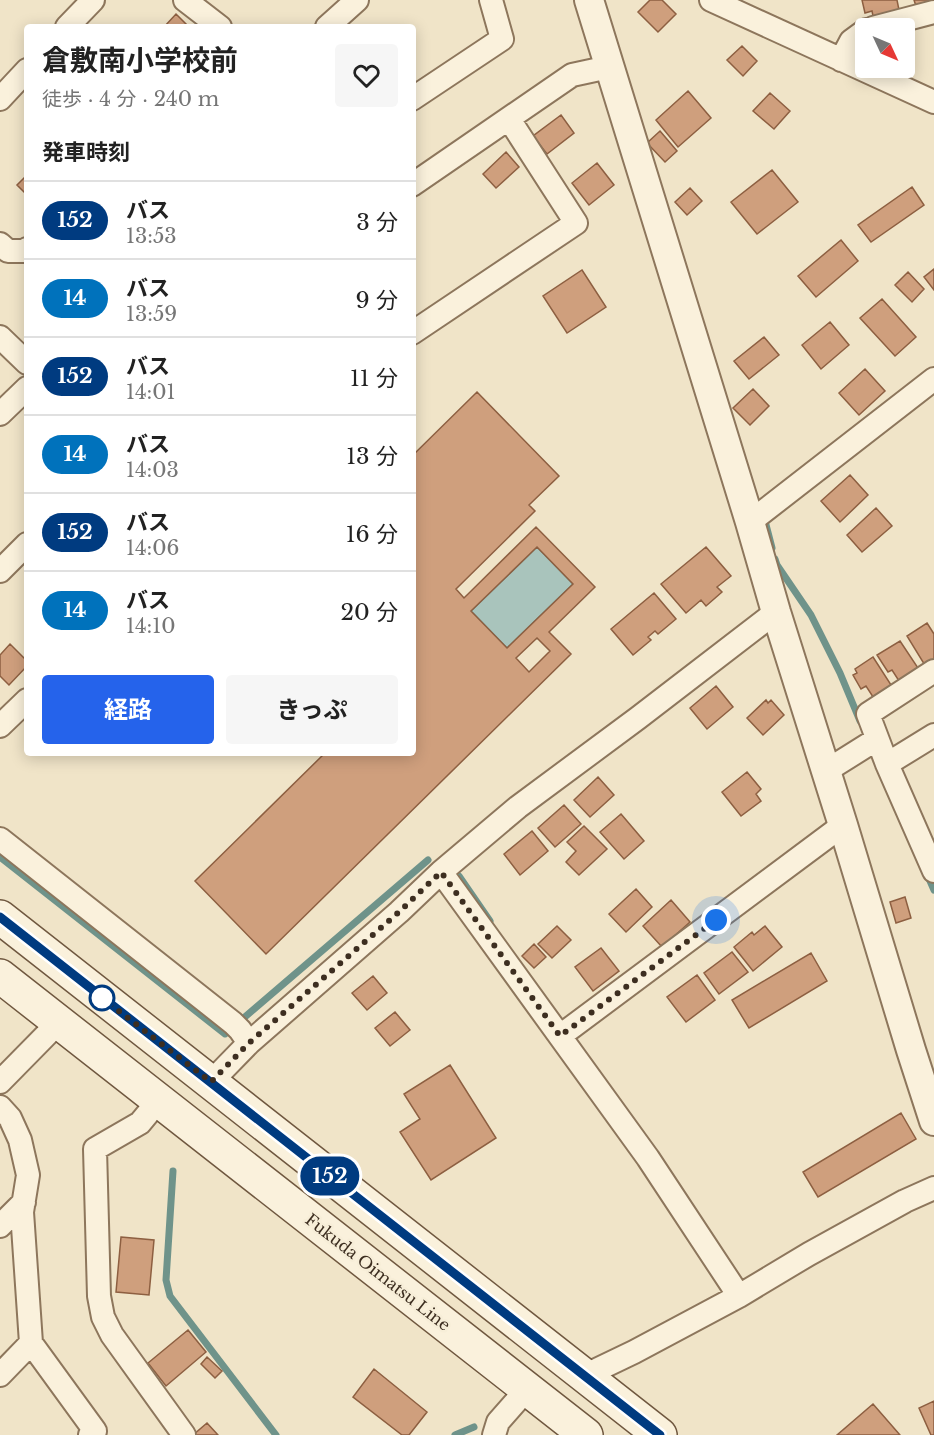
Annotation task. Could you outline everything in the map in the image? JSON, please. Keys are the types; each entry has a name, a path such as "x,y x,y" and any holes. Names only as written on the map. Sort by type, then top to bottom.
{"main road":[{"path":"0,917 660,1435"},
{"name":"Fukuda Oimatsu Line","path":"0,976 586,1435"}],"street":[{"path":"71,24 93,0"},
{"path":"185,0 216,24"},
{"path":"330,24 357,0"},
{"path":"416,96 502,39 491,0"},
{"path":"589,0 910,1050 934,1121"},
{"path":"711,0 843,55 934,102"},
{"path":"911,18 934,12"},
{"path":"843,55 855,38"},
{"path":"416,177 509,119 572,75 609,67"},
{"path":"0,99 24,73"},
{"path":"416,330 576,223 509,119"},
{"path":"0,244 8,251 24,251"},
{"path":"0,337 24,360"},
{"path":"750,522 934,379"},
{"path":"0,414 24,391"},
{"path":"0,571 24,547"},
{"path":"211,1082 241,1032 399,912 441,872 518,807 776,612"},
{"path":"934,671 868,714 871,743 887,764 934,871"},
{"path":"0,726 24,703"},
{"path":"887,764 934,735"},
{"path":"826,771 871,743"},
{"path":"566,1032 843,825"},
{"path":"0,839 241,1032"},
{"path":"441,872 566,1032 736,1291"},
{"path":"0,1082 59,1022"},
{"path":"159,1100 140,1122 95,1149 99,1296 103,1317 112,1335 184,1435"},
{"path":"0,1107 10,1118 20,1140 28,1175 22,1212 31,1343 95,1431 90,1435"},
{"path":"584,1376 634,1352 736,1291 905,1201 934,1188"},
{"path":"0,1226 24,1202"},
{"path":"0,1375 31,1343"},
{"path":"494,1435 498,1422 527,1389"}],"water":[{"path":"537,547 573,584 507,648 471,611"}],"building":[{"path":"650,0 662,0 676,14 658,32 638,12"},
{"path":"862,0 897,0 899,10 873,16 872,11 865,13"},
{"path":"914,0 934,0 934,1 916,6"},
{"path":"176,14 186,24 167,24"},
{"path":"742,46 757,61 743,76 727,60"},
{"path":"688,91 711,118 678,147 656,120"},
{"path":"770,93 790,111 774,129 753,111"},
{"path":"561,115 574,133 547,154 533,136"},
{"path":"660,131 677,151 665,162 647,143"},
{"path":"506,152 519,167 496,188 483,174"},
{"path":"597,163 614,185 589,205 572,183"},
{"path":"772,170 798,202 757,234 731,202"},
{"path":"24,178 24,192 17,185"},
{"path":"912,187 924,205 871,242 858,225"},
{"path":"690,188 702,201 687,215 675,202"},
{"path":"841,240 858,261 816,297 798,276"},
{"path":"934,269 934,290 924,277"},
{"path":"582,270 606,307 567,333 543,296"},
{"path":"908,272 924,289 912,302 895,285"},
{"path":"882,299 916,337 895,356 860,318"},
{"path":"830,322 849,345 821,369 802,345"},
{"path":"764,337 779,355 749,379 734,361"},
{"path":"865,369 885,391 859,415 839,393"},
{"path":"753,389 769,406 750,425 733,408"},
{"path":"477,392 559,476 529,505 535,511 456,589 464,598 536,527 595,587 549,632 571,654 266,954 195,881 322,756 416,756 416,452","holes":["537,547 573,584 507,648 471,611","537,638 550,651 529,672 516,658"]},
{"path":"850,475 868,495 840,522 821,501"},
{"path":"876,508 892,526 862,552 847,535"},
{"path":"706,547 731,576 717,587 722,592 706,606 701,600 686,613 661,584"},
{"path":"654,593 676,619 658,634 655,631 648,637 651,640 633,655 611,629"},
{"path":"927,623 934,634 934,662 926,667 907,636"},
{"path":"900,641 920,671 901,684 892,670 888,672 877,655"},
{"path":"10,644 24,658 24,669 9,685 0,676 0,655"},
{"path":"873,657 893,688 875,700 866,686 861,689 853,675 857,673 855,669"},
{"path":"716,686 733,707 707,729 690,708"},
{"path":"766,700 768,703 771,700 784,715 763,735 747,718"},
{"path":"747,772 761,789 756,794 761,801 741,816 722,792"},
{"path":"598,777 614,795 590,817 574,800"},
{"path":"564,805 581,824 555,847 538,828"},
{"path":"621,814 644,841 624,859 600,832"},
{"path":"584,826 607,849 579,875 566,862 576,851 567,842"},
{"path":"532,831 548,851 520,875 504,854"},
{"path":"636,889 652,907 626,932 609,914"},
{"path":"905,897 911,918 896,923 890,902"},
{"path":"671,900 690,922 662,947 643,926"},
{"path":"557,926 571,940 552,958 538,944"},
{"path":"765,926 782,947 753,971 734,947 752,932 754,935"},
{"path":"534,944 546,957 534,968 522,956"},
{"path":"601,948 619,971 593,991 575,967"},
{"path":"732,952 748,972 719,994 704,973"},
{"path":"811,953 827,981 749,1028 732,1000"},
{"path":"697,975 715,1000 686,1022 667,997"},
{"path":"373,976 387,993 367,1010 352,993"},
{"path":"395,1012 410,1030 390,1046 375,1028"},
{"path":"450,1065 496,1138 431,1180 400,1132 420,1119 404,1094"},
{"path":"901,1113 916,1139 818,1197 803,1172"},
{"path":"121,1237 154,1240 149,1295 116,1292"},
{"path":"188,1330 206,1352 166,1386 148,1363"},
{"path":"207,1357 222,1371 215,1378 201,1364"},
{"path":"374,1369 427,1412 409,1435 402,1435 353,1397"},
{"path":"934,1401 934,1435 931,1435 919,1408"},
{"path":"873,1404 900,1435 837,1435"},
{"path":"207,1423 218,1435 193,1435"}],"waterway":[{"path":"769,517 765,521 772,548"},
{"path":"775,559 811,615 840,673 860,721"},
{"path":"0,857 225,1034 428,860"},
{"path":"927,874 934,890"},
{"path":"459,876 490,921"},
{"path":"173,1171 166,1280 170,1296 276,1435"},
{"path":"455,1435 474,1427"}],"bus line":[{"name":"152","path":"0,917 660,1435"}],"route":[{"path":"102,998 211,1082 249,1043 399,912 441,872 560,1036 716,920"}]}
